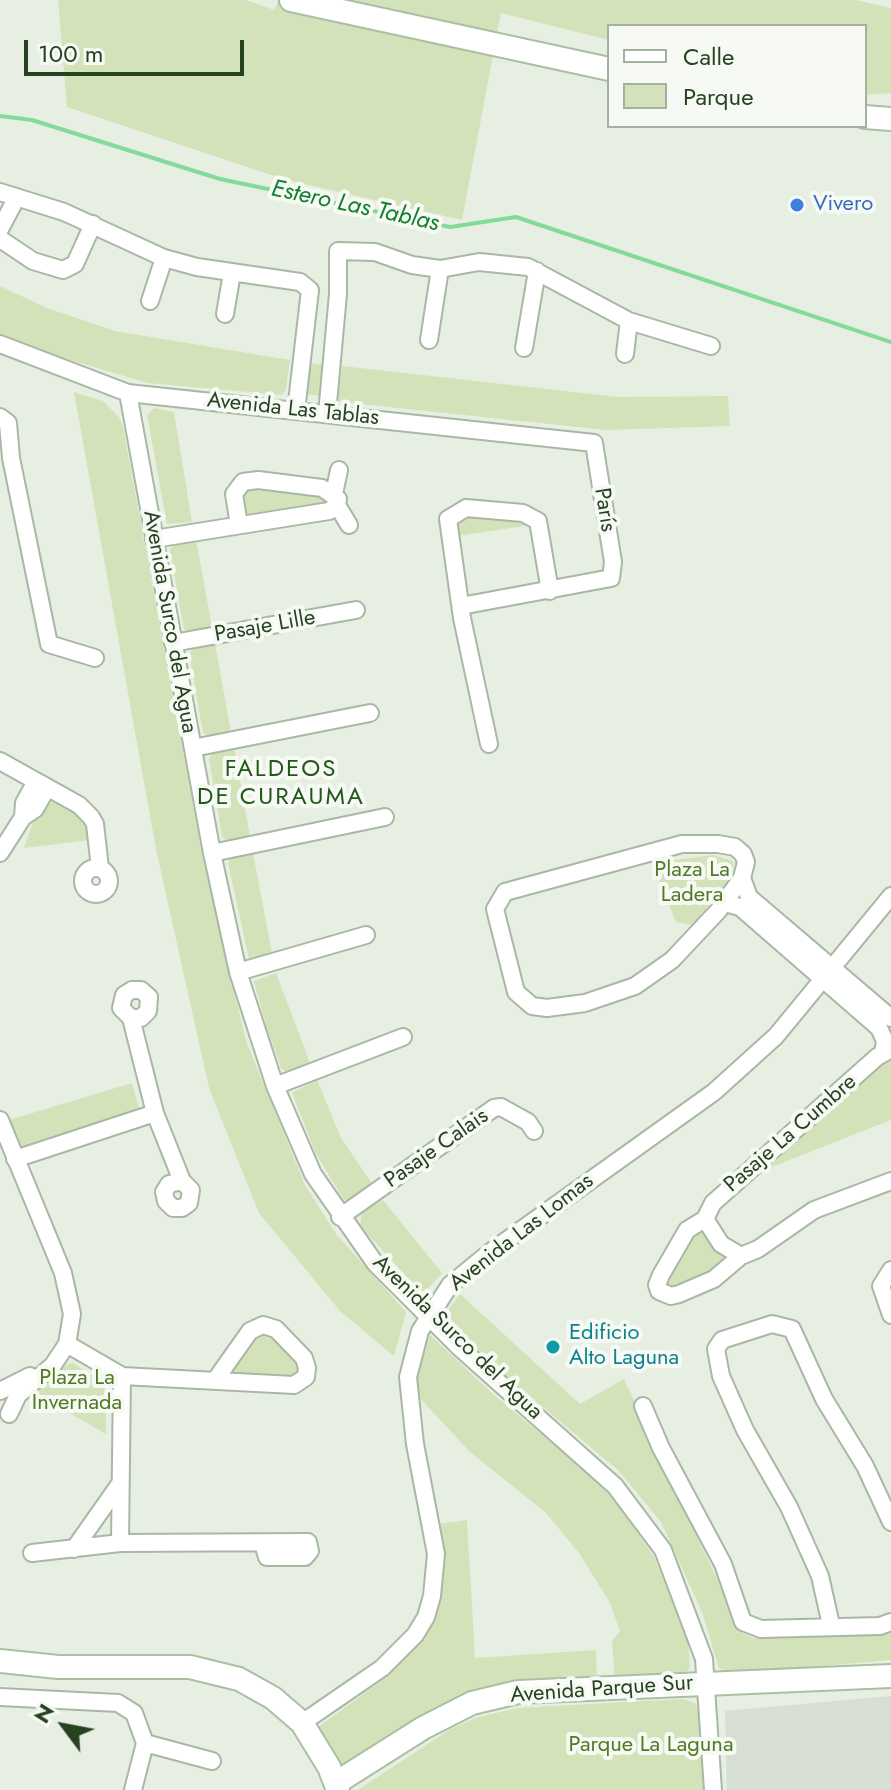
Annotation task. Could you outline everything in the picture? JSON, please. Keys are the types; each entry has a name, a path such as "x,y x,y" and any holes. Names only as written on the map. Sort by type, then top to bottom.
{"street":[{"path":"291,0 601,67"},
{"path":"867,117 891,119"},
{"path":"0,192 93,224 164,258 232,273 300,282 310,290 296,411"},
{"path":"0,229 17,197"},
{"path":"0,239 33,261 63,270 75,264 93,224"},
{"path":"327,414 338,294 338,251 375,252 412,265 440,269 479,262 505,263 537,271 629,321 675,338 711,346"},
{"path":"150,301 164,258"},
{"path":"429,340 440,269"},
{"path":"524,348 537,271"},
{"path":"225,314 232,273"},
{"path":"625,354 629,321"},
{"name":"Avenida Las Tablas","path":"0,344 128,393 594,443"},
{"name":"Avenida Surco del Agua","path":"128,393 212,853 238,972 275,1086 313,1174 340,1217 375,1263 428,1317 615,1486 663,1550 694,1625 707,1683 713,1790"},
{"path":"0,417 8,423 6,458 49,644 95,658"},
{"name":"París","path":"550,591 611,578 613,562 594,443"},
{"path":"154,539 329,511 336,500 339,470"},
{"path":"239,525 234,494 243,482 258,480 322,488 336,500 349,525"},
{"path":"461,606 550,591 538,521 523,513 466,508 448,519 461,606 489,744"},
{"name":"Pasaje Lille","path":"173,643 356,610"},
{"path":"193,748 370,713"},
{"path":"0,761 79,805 91,817 100,868"},
{"path":"0,853 23,817 35,809 41,784"},
{"path":"212,853 385,817"},
{"path":"682,844 735,847 746,862 742,878 725,903 672,960 635,986 585,1003 547,1008 532,1006 516,992 495,909 505,892 682,844"},
{"path":"742,878 749,897 775,928"},
{"name":"Avenida Las Lomas","path":"302,1723 382,1668 415,1635 426,1617 432,1596 436,1554 415,1444 408,1377 414,1349 428,1317 450,1285 489,1253 714,1092 776,1036 891,896"},
{"path":"725,903 740,907 775,928"},
{"name":"Pasaje La Cumbre","path":"775,928 856,998 879,1028 887,1051 713,1203 705,1219 687,1230 661,1275 659,1291 671,1296 714,1279 741,1256 758,1249 814,1210 891,1181"},
{"path":"238,972 366,935"},
{"name":"Pasaje La Cumbre","path":"856,998 891,1018"},
{"path":"131,1018 155,1113 182,1181"},
{"path":"275,1086 403,1037"},
{"name":"Pasaje Calais","path":"340,1217 494,1108 501,1107 528,1122 534,1131"},
{"path":"15,1159 155,1113"},
{"path":"0,1120 69,1292 72,1314 67,1344 53,1365 18,1395 4,1420"},
{"path":"705,1219 721,1244 741,1256"},
{"path":"891,1270 881,1286 891,1315"},
{"path":"831,1625 814,1562 721,1376 716,1349 722,1340 772,1324 792,1329 824,1399 865,1466 891,1522"},
{"path":"67,1344 122,1376 294,1385 306,1377 307,1368 304,1358 276,1329 263,1325 250,1331 216,1379"},
{"path":"4,1420 7,1401 0,1392 53,1365"},
{"path":"120,1543 122,1376"},
{"path":"643,1406 661,1448 723,1564 743,1622 761,1629 880,1626 891,1622"},
{"path":"74,1549 119,1485"},
{"path":"32,1553 120,1543 263,1544"},
{"path":"0,1661 58,1667 174,1666 205,1669 256,1688 302,1723 337,1786"},
{"name":"Avenida Parque Sur","path":"337,1786 423,1728 472,1703 518,1692 707,1683 806,1683 891,1676"},
{"path":"0,1697 118,1703 134,1713 145,1743 133,1790"},
{"path":"145,1743 212,1761"}],"shaded area":[{"path":"891,1696 891,1790 727,1790 725,1711"}],"green space":[{"path":"58,0 246,0 274,10 279,0 856,0 891,8 891,93 867,95 867,24 607,24 607,40 501,13 462,220 283,179 67,107"},
{"path":"0,286 47,308 115,331 290,360 286,389 282,395 148,383 56,356 0,334"},
{"path":"310,363 326,365 323,396 306,394"},
{"path":"342,366 618,397 728,396 730,426 606,430 341,402 338,400"},
{"path":"74,392 103,401 119,417 123,427 204,864 246,1041 305,1185 336,1234 406,1312 394,1356 340,1311 259,1213 209,1088 156,849"},
{"path":"154,408 174,412 192,522 167,524 147,415"},
{"path":"258,487 328,495 328,503 246,518 241,494 244,489"},
{"path":"462,515 524,520 525,526 456,536 454,522"},
{"path":"196,540 212,627 188,631 184,629 170,550 173,546"},
{"path":"215,644 231,732 208,736 203,733 189,653 193,649"},
{"path":"234,747 250,836 228,841 222,837 209,759 213,752"},
{"path":"57,798 72,807 86,827 89,840 24,848 36,813"},
{"path":"253,853 272,954 249,959 228,863 230,859"},
{"name":"Plaza La Ladera","path":"713,855 733,861 734,876 692,925 676,922 652,863"},
{"path":"276,973 310,1063 286,1072 281,1068 266,1026 254,981"},
{"path":"891,1055 891,1120 769,1168 881,1061"},
{"path":"317,1080 341,1138 373,1185 349,1201 344,1200 316,1154 292,1093"},
{"path":"132,1083 140,1111 19,1151 9,1120"},
{"path":"383,1200 442,1273 426,1291 419,1290 360,1226 362,1212"},
{"path":"703,1223 731,1257 706,1278 668,1292 663,1280 690,1233"},
{"path":"460,1294 580,1404 624,1379 742,1633 754,1638 891,1634 891,1660 732,1674 719,1668 702,1612 661,1522 619,1471 488,1361 443,1317"},
{"path":"272,1332 303,1366 296,1379 229,1373 253,1333"},
{"path":"430,1335 494,1395 593,1477 619,1507 654,1557 688,1639 690,1668 687,1671 681,1675 615,1678 612,1641 620,1631 610,1603 579,1553 546,1513 469,1451 418,1396 416,1375"},
{"name":"Plaza La Invernada","path":"73,1363 105,1384 106,1434 35,1393 66,1365"},
{"path":"467,1520 475,1658 596,1650 597,1679 515,1684 458,1696 340,1771 317,1728 385,1678 416,1647 428,1625 437,1524"},
{"name":"Parque La Laguna","path":"682,1699 695,1703 703,1715 704,1790 358,1790 449,1730 478,1717 518,1708"}],"waterway":[{"name":"Estero Las Tablas","path":"0,116 32,120 220,179 450,227 516,217 891,342"}],"place":[{"name":"Vivero","path":"797,205"},
{"name":"Edificio Alto Laguna","path":"553,1347"}],"district":[{"name":"FALDEOS DE CURAUMA","path":"281,784"}]}
